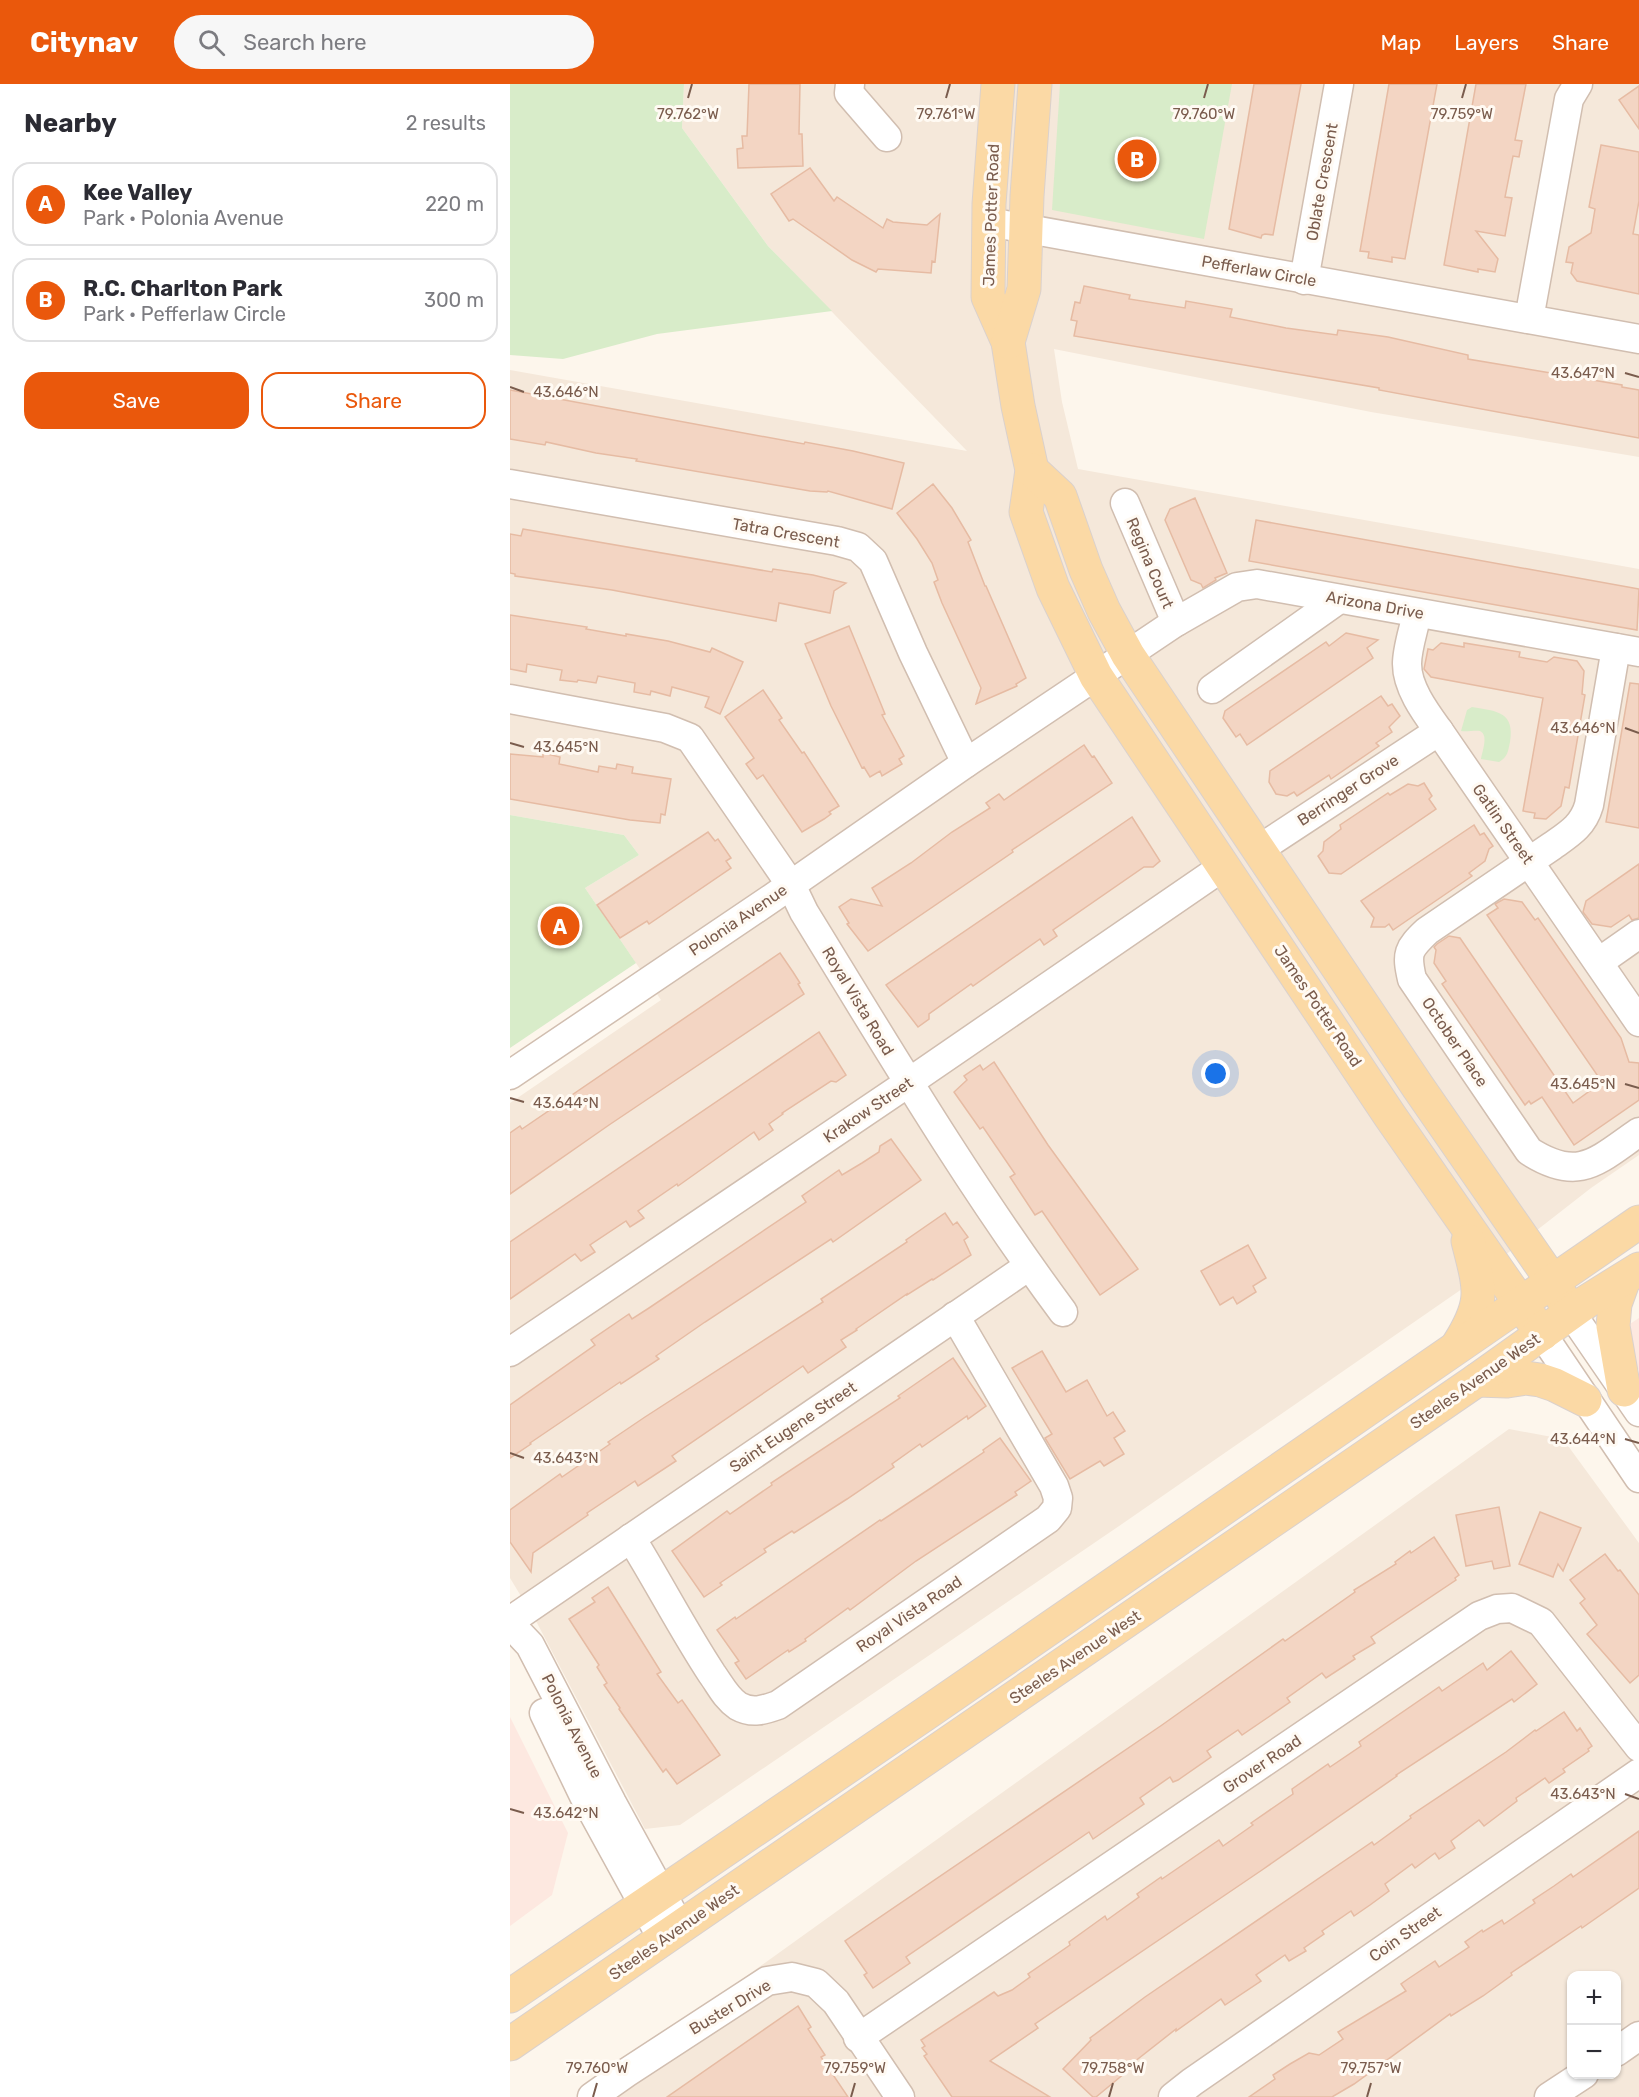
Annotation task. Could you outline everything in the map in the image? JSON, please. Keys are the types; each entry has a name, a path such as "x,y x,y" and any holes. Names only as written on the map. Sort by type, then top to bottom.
{"main road":[{"name":"James Potter Road","path":"998,84 989,222 988,297 1008,342 1018,406 1032,470 1026,512 1028,521 1053,588 1096,676 1464,1224 1542,1334"},
{"name":"James Potter Road","path":"1008,342 1024,289 1035,84"},
{"path":"1032,470 1059,496 1086,570 1104,611 1128,655 1504,1213 1553,1282 1571,1313"},
{"path":"1504,1213 1526,1236 1548,1246 1563,1248 1581,1247 1607,1239 1635,1225"},
{"path":"1448,1356 1472,1324 1478,1306 1478,1277 1464,1224"},
{"path":"510,1996 1448,1356 1635,1225"},
{"path":"1631,1274 1615,1304 1613,1326 1632,1401"},
{"name":"Steeles Avenue West","path":"510,2044 1477,1380 1571,1313 1631,1274"},
{"path":"1477,1380 1507,1382 1526,1378 1540,1380 1586,1400"}],"street":[{"path":"850,84 849,93 886,136"},
{"name":"Oblate Crescent","path":"1304,279 1339,84"},
{"path":"1529,320 1569,99 1578,84"},
{"name":"Pefferlaw Circle","path":"989,222 1639,339"},
{"name":"Tatra Crescent","path":"510,484 837,541 858,548 873,561 912,653 966,763"},
{"name":"Regina Court","path":"1125,503 1176,622"},
{"name":"Arizona Drive","path":"1128,655 1176,622 1238,587 1257,584 1627,650"},
{"path":"1212,689 1340,599"},
{"name":"Gatlin Street","path":"1417,613 1407,663 1409,679 1439,732 1639,1022"},
{"name":"October Place","path":"1627,650 1585,819 1530,862 1427,931 1413,944 1408,961 1412,979 1529,1150 1546,1162 1581,1167 1592,1164 1639,1132"},
{"path":"966,763 1128,655"},
{"path":"510,699 665,728 690,738 791,885"},
{"name":"Berringer Grove","path":"1258,850 1439,732"},
{"name":"Polonia Avenue","path":"510,1076 966,763"},
{"name":"Krakow Street","path":"510,1352 1224,866"},
{"name":"Royal Vista Road","path":"791,885 804,912 925,1112 1029,1266"},
{"path":"1599,962 1639,934"},
{"path":"1029,1266 1064,1312"},
{"name":"Saint Eugene Street","path":"510,1623 1029,1266"},
{"path":"1571,1313 1632,1401"},
{"name":"Royal Vista Road","path":"631,1538 700,1655 729,1699 740,1707 752,1711 778,1705 1048,1519 1057,1508 1058,1498 1054,1486 956,1316"},
{"path":"1542,1334 1639,1478"},
{"name":"Grover Road","path":"858,2038 1479,1616 1497,1609 1512,1608 1541,1622 1639,1747"},
{"name":"Polonia Avenue","path":"510,1623 530,1645 612,1803 652,1900"},
{"name":"Polonia Avenue","path":"510,1632 515,1655 584,1796 672,1933"},
{"name":"Coin Street","path":"1173,2097 1639,1773"},
{"name":"Buster Drive","path":"592,2097 767,1982 792,1977 816,1983 836,2002 858,2038 900,2097"},
{"path":"1621,2049 1639,2036"},
{"path":"1549,2097 1576,2079"}],"shaded area":[{"path":"684,84 1639,84 1639,457 1371,412 1054,349 1062,402 1078,469 1639,569 1639,1155 1591,1188 1459,1291 680,1825 645,1829 536,1621 510,1578 510,1103 661,1000 585,888 639,855 624,835 510,815 510,370 967,451 768,246 682,128"},
{"path":"1639,1318 1639,1370 1615,1334"},
{"path":"1509,1429 1563,1439 1639,1543 1639,2097 578,2097"},
{"path":"510,1717 568,1833 552,1895 510,1926"}],"green space":[{"path":"510,84 684,84 682,128 768,246 832,311 657,334 563,359 510,355"},
{"path":"1060,84 1232,84 1204,239 1052,210"},
{"path":"1472,707 1496,712 1507,719 1510,724 1508,751 1499,762 1481,759 1485,740 1483,733 1461,731 1467,710"},
{"path":"510,815 624,835 639,855 585,888 636,963 510,1048"}],"building":[{"path":"749,84 800,84 799,134 802,134 803,166 738,168 737,149 743,148 742,136 747,136"},
{"path":"1254,84 1301,84 1273,235 1265,234 1261,238 1229,229"},
{"path":"1389,84 1437,84 1405,259 1392,257 1392,262 1368,258 1369,252 1360,251"},
{"path":"1476,84 1526,84 1515,140 1522,141 1519,157 1513,156 1505,197 1512,198 1505,236 1476,231 1498,259 1495,272 1478,269 1478,272 1444,265"},
{"path":"1639,86 1639,129 1619,100"},
{"path":"1601,145 1639,152 1639,201 1633,234 1639,235 1639,294 1577,281 1571,273 1573,263 1566,262 1569,247 1591,233 1595,209 1589,207"},
{"path":"810,168 834,201 837,197 883,228 887,219 893,222 927,225 940,214 935,262 932,261 931,273 878,269 876,272 852,260 793,219 789,221 771,194"},
{"path":"1084,286 1130,295 1129,299 1185,308 1186,301 1232,309 1230,317 1286,328 1337,335 1338,330 1388,337 1468,355 1468,359 1622,385 1622,387 1639,390 1639,438 1379,390 1379,388 1074,336 1077,321 1071,320 1075,302 1080,303"},
{"path":"510,390 804,444 805,442 904,463 892,509 828,491 810,491 636,461 637,459 546,442 545,445 510,439"},
{"path":"933,484 952,508 971,540 968,542 985,586 1026,678 1016,684 1017,686 976,704 981,688 942,603 934,582 938,580 932,563 897,513"},
{"path":"1195,498 1227,573 1215,578 1216,580 1203,588 1201,584 1191,580 1165,520 1170,509"},
{"path":"1256,520 1639,589 1637,630 1249,561"},
{"path":"523,529 772,572 773,569 813,575 846,583 834,591 830,613 779,603 776,621 612,590 515,576 510,573 510,534 521,536"},
{"path":"510,615 587,627 586,629 626,636 626,634 668,641 710,652 712,648 743,662 720,714 705,707 709,697 672,687 670,696 651,691 650,695 634,692 635,683 598,676 596,683 578,680 577,682 560,680 562,670 527,664 526,672 510,669"},
{"path":"849,626 885,714 882,715 904,756 899,759 902,764 882,776 880,771 870,777 864,767 862,768 831,706 805,644"},
{"path":"1346,633 1378,640 1367,648 1373,658 1247,745 1240,734 1236,737 1223,718 1225,711 1326,642 1329,646"},
{"path":"1441,643 1464,647 1464,643 1520,652 1519,657 1547,662 1554,657 1577,661 1584,671 1582,694 1585,695 1569,788 1565,787 1561,806 1546,819 1534,818 1535,813 1523,811 1543,698 1431,677 1424,669 1428,649 1433,650"},
{"path":"1630,683 1639,684 1639,828 1606,822"},
{"path":"763,690 782,718 779,720 802,753 804,752 839,806 829,812 831,814 824,819 802,832 763,775 757,779 746,764 754,758 725,717"},
{"path":"1381,696 1388,706 1392,704 1400,716 1389,727 1392,732 1376,743 1379,746 1331,779 1329,775 1297,796 1294,792 1287,796 1276,794 1269,782 1270,771"},
{"path":"1084,745 1112,783 868,951 847,924 849,923 839,907 851,899 882,906 872,888 990,808 986,803 999,794 1004,800"},
{"path":"543,753 560,757 559,764 598,772 599,766 616,769 617,764 633,767 632,773 671,779 665,815 661,814 660,823 630,820 510,799 510,754 543,757"},
{"path":"1424,783 1432,796 1429,799 1436,809 1341,874 1329,873 1318,856 1323,851 1324,842 1341,829 1340,825 1388,793 1390,795 1408,784 1418,786"},
{"path":"1132,817 1160,861 1153,867 1144,867 1053,930 1057,936 1044,945 1040,939 973,986 971,984 929,1014 929,1019 918,1027 886,985"},
{"path":"1474,825 1480,835 1484,833 1493,846 1489,849 1485,861 1469,873 1472,876 1393,930 1389,924 1385,927 1371,927 1374,918 1361,901"},
{"path":"708,832 715,841 718,839 731,858 726,861 731,868 649,924 647,921 620,938 597,905"},
{"path":"1639,864 1639,918 1632,920 1629,915 1611,927 1592,924 1583,912 1586,901"},
{"path":"1504,899 1522,902 1535,920 1538,918 1621,1038 1629,1062 1639,1063 1639,1100 1574,1145 1542,1097 1531,1104 1529,1101 1525,1105 1442,984 1446,981 1434,963 1436,950 1434,947 1437,944 1449,936 1460,938 1573,1103 1602,1082 1487,915 1498,908 1495,904"},
{"path":"780,953 800,983 798,984 804,994 510,1194 510,1133 520,1126 522,1129"},
{"path":"819,1032 846,1075 836,1082 831,1081 782,1113 769,1124 773,1130 759,1140 754,1132 678,1186 677,1184 638,1211 644,1218 630,1227 626,1221 590,1245 595,1252 581,1261 575,1254 510,1299 510,1242"},
{"path":"994,1062 1048,1145 1138,1269 1100,1295 1042,1211 1035,1215 1010,1177 1015,1174 983,1127 980,1129 954,1092 967,1080 964,1076 980,1065 983,1070"},
{"path":"891,1139 921,1180 833,1242 831,1239 705,1322 656,1356 659,1359 621,1384 620,1382 510,1458 510,1405 595,1345 591,1340 629,1314 632,1319 649,1308 806,1202 802,1196 839,1170 842,1175 879,1152 880,1146"},
{"path":"945,1213 953,1225 957,1222 968,1237 964,1240 971,1255 907,1294 856,1329 841,1340 846,1347 808,1373 803,1366 672,1456 676,1461 638,1486 635,1481 587,1513 588,1515 533,1553 531,1572 510,1542 510,1510 560,1474 562,1477 610,1444 608,1442 645,1417 823,1302 821,1299 907,1242 906,1240"},
{"path":"1248,1245 1266,1278 1253,1286 1256,1292 1237,1304 1233,1297 1220,1305 1201,1271"},
{"path":"1042,1351 1066,1392 1087,1380 1107,1416 1113,1412 1125,1431 1114,1438 1124,1454 1104,1466 1100,1461 1070,1479 1045,1438 1052,1434 1012,1368"},
{"path":"953,1358 986,1406 968,1419 967,1416 922,1447 920,1444 892,1464 894,1467 847,1499 764,1549 766,1552 720,1583 722,1585 704,1597 672,1551 727,1511 730,1514 772,1485 771,1483 900,1398 898,1396"},
{"path":"1000,1438 1031,1481 1015,1492 1017,1495 916,1561 850,1610 848,1608 805,1639 806,1641 789,1652 788,1650 746,1679 735,1663 739,1661 717,1630 931,1488 984,1452 983,1450"},
{"path":"1499,1507 1510,1566 1494,1569 1492,1561 1466,1566 1456,1515"},
{"path":"1540,1512 1581,1528 1563,1571 1558,1564 1553,1577 1519,1564"},
{"path":"1434,1537 1459,1575 1455,1578 1456,1580 1371,1637 1375,1643 1353,1656 1355,1659 1326,1678 1322,1673 1287,1698 1290,1702 1242,1735 1238,1730 1207,1751 1211,1757 1178,1780 1173,1782 1170,1777 1140,1798 1144,1804 1093,1839 1089,1832 906,1957 910,1963 873,1988 864,1975 867,1973 845,1941 1162,1725 1283,1639 1285,1641 1355,1592 1354,1590 1396,1564 1395,1562 1410,1551 1411,1553"},
{"path":"1605,1554 1639,1595 1639,1675 1630,1683 1587,1634 1597,1625 1580,1603 1585,1599 1570,1580"},
{"path":"608,1587 661,1672 657,1674 678,1703 682,1700 720,1755 677,1784 666,1769 663,1772 619,1709 604,1685 607,1683 597,1667 599,1665 569,1619 595,1602 592,1598"},
{"path":"1511,1651 1537,1684 1514,1702 1512,1699 1396,1775 1262,1870 1035,2024 1038,2028 990,2061 1050,2097 952,2097 924,2056 927,2054 922,2048 925,2046 921,2040 994,1992 998,1996 1012,1990 1030,1977 1028,1974 1070,1945 1069,1942 1105,1916 1107,1920 1139,1897 1137,1894 1219,1840 1223,1846 1293,1794 1292,1789 1328,1764 1330,1767 1361,1746 1359,1742 1439,1687 1442,1691 1483,1663 1487,1670"},
{"path":"1564,1712 1577,1731 1580,1728 1592,1746 1588,1749 1589,1751 1563,1769 1565,1772 1549,1783 1545,1778 1516,1798 1517,1801 1484,1826 1479,1820 1451,1841 1455,1848 1439,1859 1435,1853 1415,1868 1412,1864 1385,1884 1389,1891 1354,1916 1351,1911 1322,1931 1324,1934 1304,1948 1306,1951 1289,1961 1285,1955 1256,1975 1261,1981 1225,2005 1221,1999 1176,2031 1176,2029 1129,2066 1131,2068 1096,2097 1093,2097 1063,2069 1091,2040 1090,2038 1145,1997 1372,1842 1374,1845 1411,1818 1410,1816"},
{"path":"1639,1831 1639,1888 1511,1973 1512,1975 1483,1996 1451,2016 1450,2014 1354,2084 1332,2097 1249,2097 1275,2079 1273,2075 1290,2064 1309,2053 1319,2055 1343,2039 1338,2032 1406,1991 1401,1984 1408,1979 1435,1961 1439,1967 1469,1947 1465,1942 1482,1930 1483,1932 1502,1920 1504,1924 1535,1903 1533,1900 1571,1874 1573,1877"},
{"path":"798,2006 811,2027 808,2029 825,2055 821,2057 848,2097 667,2097"}],"place":[{"name":"R.C. Charlton Park","path":"1137,159"},
{"name":"Kee Valley","path":"560,926"}]}
